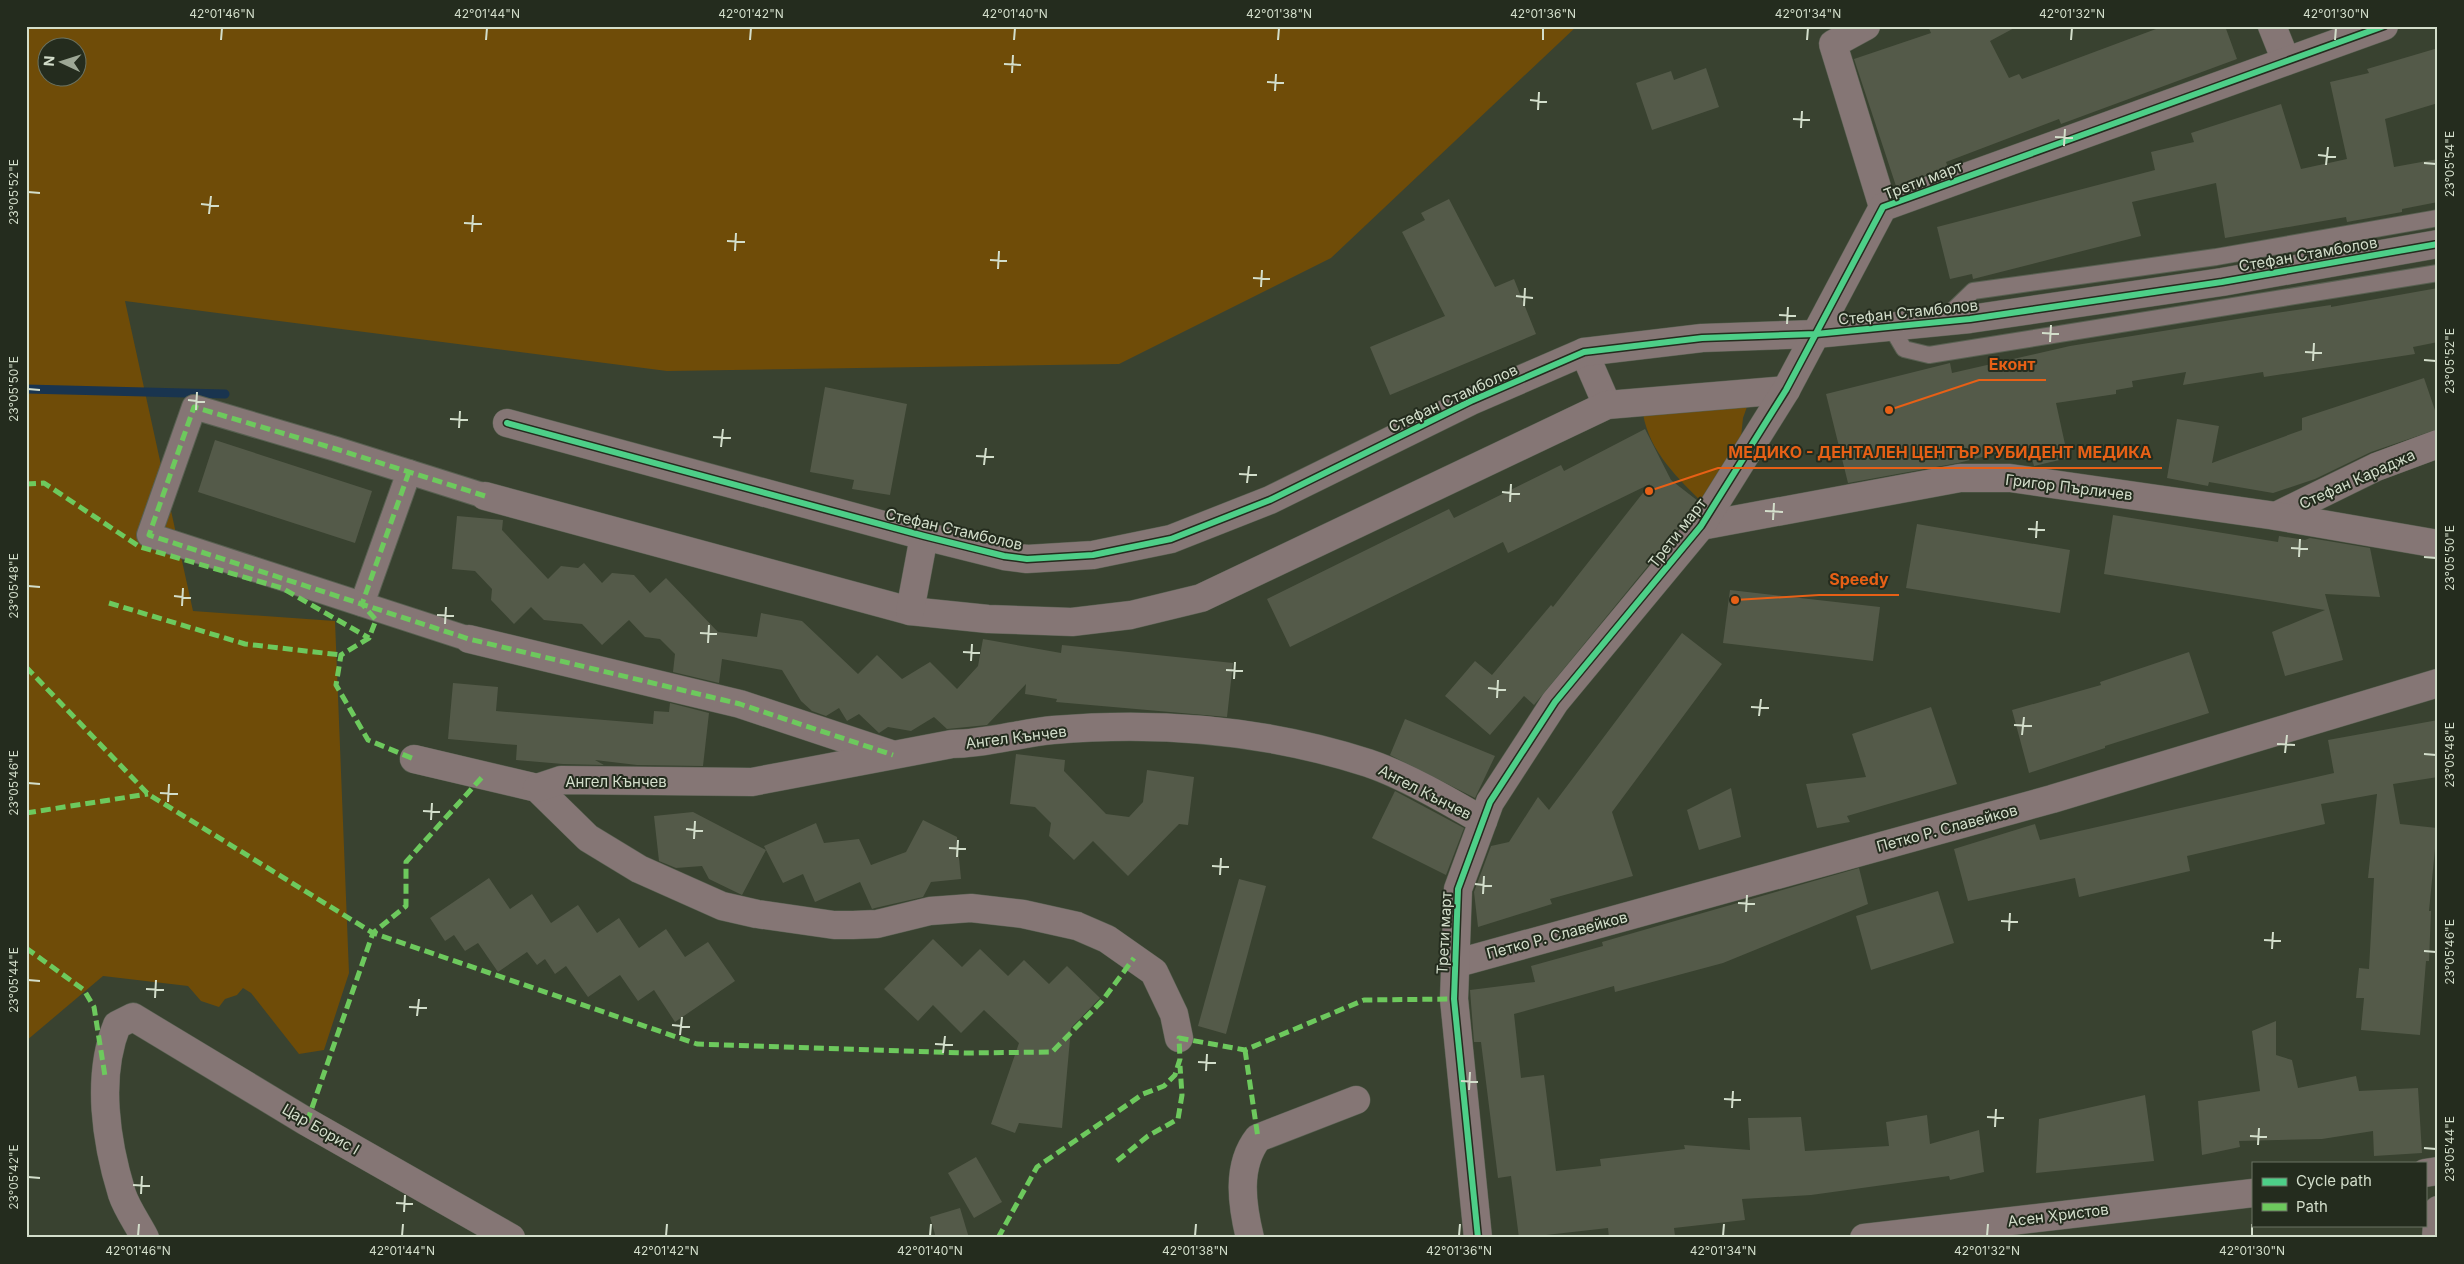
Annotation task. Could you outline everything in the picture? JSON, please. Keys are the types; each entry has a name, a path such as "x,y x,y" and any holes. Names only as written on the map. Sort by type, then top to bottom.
{"street":[{"path":"1866,26 1834,35 1883,207"},
{"path":"2272,26 2286,61"},
{"name":"Трети март","path":"1478,1238 1454,999 1454,964 1458,889 1482,821 1490,802 1555,702 1702,526 1786,390 1883,207 2384,26"},
{"name":"Стефан Стамболов","path":"507,423 1004,556 1027,558 1112,552 1171,539 1292,490 1471,401 1584,352 1702,338 1816,334 1939,323 2222,282 2438,244"},
{"path":"1584,352 1607,406"},
{"path":"893,755 740,704 468,639 149,535 194,407 485,496 910,611 988,619 1072,622 1131,615 1187,603 1235,583 1607,406 1786,390"},
{"name":"Стефан Караджа","path":"2276,516 2376,467 2438,444"},
{"path":"362,604 409,472"},
{"name":"Григор Пърличев","path":"1702,526 1960,478 2010,478 2276,516 2438,544"},
{"path":"910,611 924,536"},
{"name":"Петко Р. Славейков","path":"1454,964 2052,799 2438,683"},
{"name":"Ангел Кънчев","path":"537,788 561,780 752,782 952,744 974,744 1052,730 1168,726 1264,737 1369,764 1446,800 1482,821"},
{"path":"414,759 537,788 588,838 639,869 722,906 757,914 834,925 877,924 930,911 971,908 1023,914 1092,932 1107,939 1154,972 1174,1014 1179,1038"},
{"name":"Цар Борис I","path":"145,1238 122,1195 109,1136 105,1076 110,1042 117,1025 133,1017 307,1122 511,1238"},
{"path":"1250,1238 1244,1214 1242,1181 1249,1149 1258,1138 1356,1100"},
{"name":"Асен Христов","path":"1864,1238 2252,1193"},
{"path":"2436,1238 2438,1210"}],"lane":[{"path":"1939,323 1973,291 2216,257 2438,218"},
{"path":"1891,328 1904,349 1929,355 2438,273"}],"shaded area":[{"path":"26,26 1577,26 1331,258 1119,364 667,371 125,301 193,611 335,621 349,973 324,1050 299,1054 251,993 243,988 237,995 225,999 219,1007 201,1001 188,986 103,976 26,1041"},
{"path":"1748,404 1743,418 1740,447 1705,505 1666,464 1652,441 1643,414"}],"building":[{"path":"1928,26 2018,26 1990,41 2009,78 2019,74 2022,79 2164,26 2225,26 2237,59 2061,124 2059,119 1946,162 1948,167 1896,186 1854,59 1931,33"},
{"path":"2438,48 2438,103 2385,119 2394,167 2438,159 2438,202 2402,209 2402,212 2347,222 2346,217 2225,238 2216,183 2132,202 2141,236 1973,279 1972,274 1950,279 1937,227 2155,170 2151,152 2194,142 2191,133 2281,104 2301,169 2347,159 2330,82 2369,73 2367,69"},
{"path":"1706,68 1719,107 1652,130 1636,83 1671,71 1674,80"},
{"path":"1449,199 1495,287 1514,279 1536,334 1390,395 1370,347 1445,316 1402,232 1425,220 1421,213"},
{"path":"2438,288 2438,342 2413,347 2415,354 2264,377 2263,372 2183,385 2186,372 2132,381 2133,387 2116,390 2116,394 2056,403 2068,458 2034,466 2029,448 2010,452 2010,450 1958,463 1848,483 1826,394 1950,363 1952,373 2070,346 2262,315 2331,305 2331,307"},
{"path":"2424,378 2438,419 2438,429 2371,452 2315,479 2273,493 2209,482 2208,486 2167,478 2177,419 2219,426 2212,463 2302,430 2302,418"},
{"path":"825,387 907,404 890,495 852,489 854,480 810,472"},
{"path":"1645,429 1671,480 1698,501 1688,517 1534,705 1524,696 1490,735 1445,696 1475,661 1492,675 1551,605 1553,607 1650,484 1508,553 1503,542 1290,647 1267,599 1449,509 1454,518 1561,465 1564,471"},
{"path":"215,440 372,491 355,543 198,492"},
{"path":"2113,515 2278,542 2279,536 2305,540 2310,538 2370,548 2380,597 2325,594 2343,660 2285,676 2272,632 2325,610 2104,574"},
{"path":"457,516 503,520 502,530 548,579 561,566 578,568 584,563 602,583 612,573 634,575 650,593 666,578 718,632 757,637 761,613 802,621 858,674 877,655 902,679 930,662 957,689 978,666 983,639 1061,653 1062,645 1233,663 1227,717 1056,702 1057,699 1025,694 1026,684 987,725 947,729 934,717 911,731 888,727 879,733 859,714 847,721 839,708 826,716 812,711 801,701 782,670 722,659 719,683 673,672 675,654 660,639 645,637 629,620 602,645 582,624 544,620 531,607 514,624 491,600 492,589 475,571 452,569"},
{"path":"1917,524 2070,550 2060,613 1906,588"},
{"path":"1730,590 1880,607 1873,661 1723,643"},
{"path":"1682,633 1722,664 1612,812 1633,876 1550,899 1552,904 1478,927 1474,892 1491,846 1509,842 1538,797 1549,810"},
{"path":"2189,652 2209,713 2105,746 2105,748 2029,773 2012,710 2101,685 2100,682"},
{"path":"453,683 498,687 496,711 653,724 654,711 669,712 670,703 709,713 703,766 637,765 595,760 604,765 516,760 517,745 448,739"},
{"path":"1931,707 1957,784 1847,816 1850,822 1817,828 1806,784 1866,777 1852,734"},
{"path":"1405,719 1495,756 1475,798 1390,755"},
{"path":"2438,720 2438,777 2393,784 2400,824 2437,828 2429,911 2431,911 2429,961 2426,961 2420,1035 2361,1030 2364,998 2356,998 2359,968 2369,969 2374,878 2368,878 2377,794 2321,804 2325,824 2187,856 2190,871 2079,897 2075,878 1968,901 1954,849 2035,824 2040,840 2334,773 2328,740"},
{"path":"1016,754 1065,760 1064,771 1106,814 1129,817 1143,802 1147,770 1194,777 1188,825 1179,824 1128,876 1093,841 1074,860 1049,836 1051,823 1035,807 1010,804"},
{"path":"1731,788 1741,837 1699,850 1687,810"},
{"path":"1395,791 1464,828 1446,875 1372,838"},
{"path":"693,812 766,850 742,895 709,879 702,866 676,868 659,861 654,816"},
{"path":"923,820 957,837 961,879 931,882 923,897 872,909 860,882 815,902 803,874 783,883 764,846 816,823 824,843 859,839 871,865 906,852"},
{"path":"1859,868 1868,904 1723,963 1615,992 1614,986 1514,1014 1521,1078 1544,1075 1556,1171 1601,1166 1600,1159 1685,1149 1684,1145 1750,1150 1748,1118 1801,1117 1805,1151 1889,1146 1886,1122 1927,1115 1930,1144 1979,1130 1984,1172 1950,1180 1949,1176 1811,1195 1742,1199 1745,1220 1674,1228 1675,1236 1609,1238 1608,1228 1519,1238 1511,1176 1498,1178 1481,1042 1474,1042 1470,990 1535,982 1531,966 1603,946 1602,942"},
{"path":"489,878 510,909 532,894 551,923 578,905 597,933 619,918 639,948 666,929 685,957 708,942 735,981 675,1022 654,990 638,1001 620,975 588,997 566,966 555,974 545,959 537,965 527,952 498,972 478,943 465,951 454,935 445,941 430,918"},
{"path":"1239,879 1266,886 1226,1034 1198,1026"},
{"path":"1938,891 1954,943 1871,970 1856,916"},
{"path":"933,939 962,967 980,949 1008,976 1024,960 1049,984 1067,966 1100,998 1071,1028 1062,1128 1019,1123 1015,1133 991,1124 1019,1043 984,1010 961,1033 933,1005 918,1021 884,989"},
{"path":"2276,1021 2276,1055 2292,1060 2298,1088 2356,1076 2359,1091 2418,1088 2422,1153 2374,1156 2373,1131 2322,1139 2239,1141 2240,1147 2202,1155 2198,1101 2260,1091 2252,1031"},
{"path":"2145,1095 2154,1161 2036,1173 2039,1119"},
{"path":"976,1157 1002,1202 974,1218 948,1173"},
{"path":"960,1208 969,1238 936,1238 930,1217"}],"waterway":[{"path":"26,389 225,394"}],"marked path":[{"path":"485,496 194,407 149,535 469,639 740,704 893,755"},
{"path":"409,472 362,604 376,620 369,638 341,655 336,685 368,740 414,759"},
{"path":"26,484 44,483 140,547 282,588 369,638"},
{"path":"109,603 245,644 341,655"},
{"path":"26,667 148,794 373,933 697,1044 966,1053 1052,1052 1102,1001 1134,958"},
{"path":"307,1122 373,933 406,906 406,862 484,775"},
{"path":"26,813 148,794"},
{"path":"26,948 84,990 94,1007 105,1076"},
{"path":"998,1238 1037,1167 1143,1094 1164,1086 1175,1075 1180,1059 1179,1038 1245,1050 1364,1000 1454,999"},
{"path":"1245,1050 1258,1138"},
{"path":"1117,1161 1148,1136 1178,1119 1182,1095 1180,1066"}],"cycle path":[{"path":"1478,1238 1454,999 1458,889 1490,802 1555,702 1701,526 1786,390 1883,207 2384,26"},
{"path":"507,423 1004,556 1027,559 1093,555 1171,539 1270,500 1471,401 1584,352 1702,338 1816,334 1970,319 2222,282 2438,244"}],"place":[{"name":"Еконт","path":"1889,410"},
{"name":"МЕДИКО - ДЕНТАЛЕН ЦЕНТЪР РУБИДЕНТ МЕДИКА","path":"1649,491"},
{"name":"Speedy","path":"1735,600"}]}
